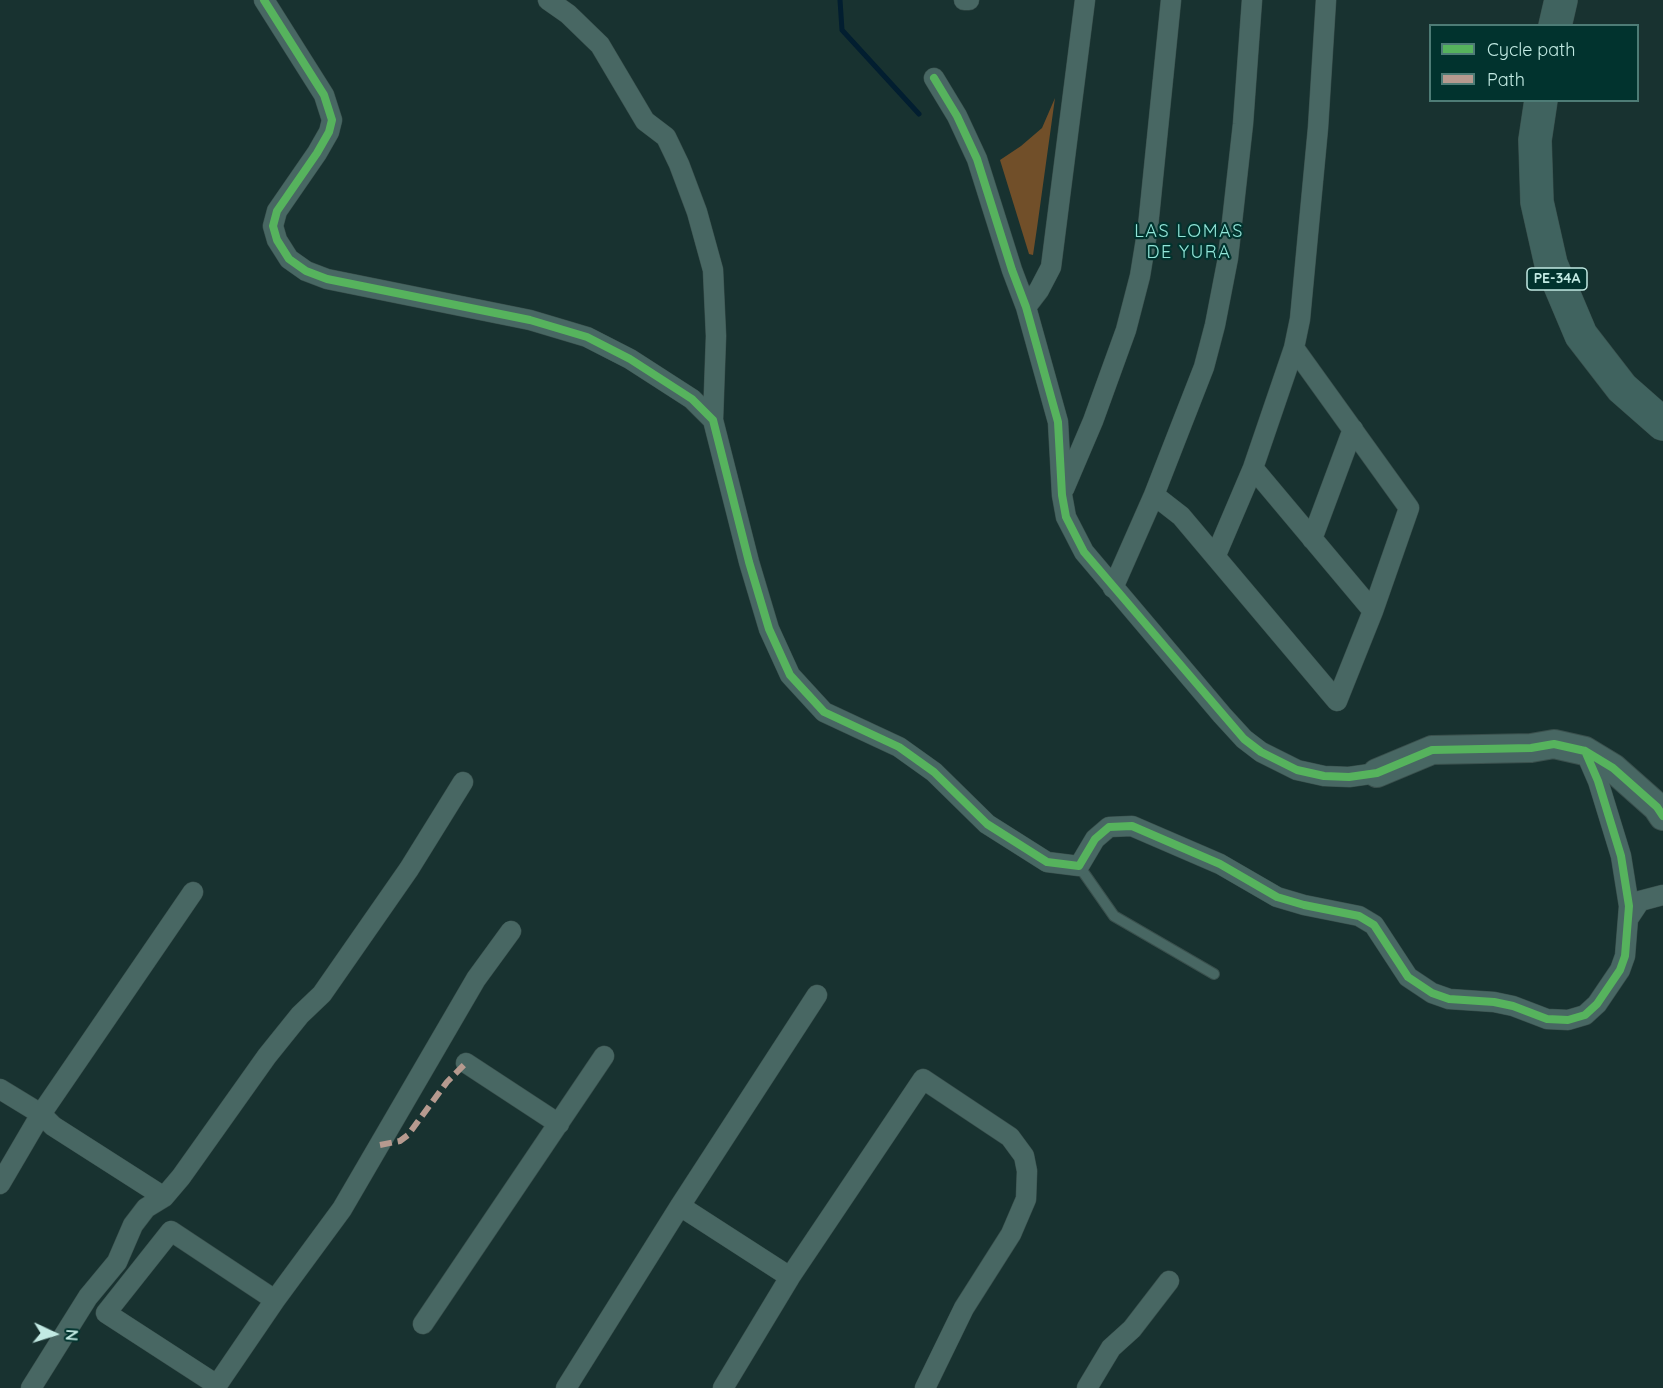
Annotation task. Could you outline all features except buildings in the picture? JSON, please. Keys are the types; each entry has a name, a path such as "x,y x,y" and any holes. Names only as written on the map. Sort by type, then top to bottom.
{"highway":[{"path":"1556,24 1561,0"},
{"name":"PE-34A","path":"1541,102 1535,140 1537,202 1551,264 1581,335 1622,388 1663,424"}],"street":[{"path":"264,0 324,95 332,120 329,132 278,211 273,226 277,240 289,259 306,271 327,279 530,320 587,337 612,349 672,385 692,399 713,420"},
{"path":"548,0 600,45 645,121 666,137 679,164 697,212 714,270 716,336 713,420 749,562 769,629 790,675 824,712 899,747 934,772 987,824 1047,862 1079,866 1095,839 1109,827 1132,826 1220,864 1277,897 1359,916 1374,925 1408,977 1432,993 1449,999 1494,1002 1513,1006 1547,1019 1568,1020 1585,1014 1597,1004 1620,969 1625,956 1629,906 1621,856 1598,781 1585,751"},
{"path":"964,0 969,0"},
{"path":"1026,307 1052,267 1085,0"},
{"path":"1062,495 1093,421 1126,330 1140,276 1148,227 1171,0"},
{"path":"1113,588 1154,495 1204,367 1223,286 1243,124 1252,0"},
{"path":"1216,555 1253,468 1294,348 1300,319 1318,128 1326,0"},
{"path":"934,78 957,116 977,159 1026,307 1058,422 1062,495 1066,517 1084,552 1244,739 1261,752 1297,770 1324,776 1349,777 1377,773 1432,750 1531,748 1554,744 1585,751 1613,768 1657,807 1663,816"},
{"path":"1154,495 1181,516 1216,555 1337,701 1373,611 1409,508 1294,348"},
{"path":"1311,539 1353,429"},
{"path":"1253,468 1373,611"},
{"path":"31,1388 88,1297 117,1262 133,1225 146,1208 164,1197 187,1170 267,1056 300,1015 322,994 409,869 463,782"},
{"path":"0,1184 41,1114 193,892"},
{"path":"1628,919 1640,901 1663,895"},
{"path":"275,1300 171,1231 105,1313 216,1386 275,1300 342,1209 476,979 511,931"},
{"path":"566,1388 817,995"},
{"path":"423,1324 604,1056"},
{"path":"466,1063 559,1124"},
{"path":"723,1388 790,1277 923,1079 1010,1137 1024,1156 1027,1171 1026,1199 1011,1234 964,1308 925,1388"},
{"path":"0,1089 164,1197"},
{"path":"681,1206 790,1277"},
{"path":"1087,1388 1111,1348 1132,1329 1169,1281"}],"lane":[{"path":"1079,866 1114,916 1214,974"}],"shaded area":[{"path":"1055,98 1033,255 1029,254 1000,160 1042,128"}],"waterway":[{"path":"840,0 842,30 919,114"}],"marked path":[{"path":"380,1145 400,1141 408,1135 447,1082 466,1063"}],"cycle path":[{"path":"264,0 324,95 332,120 329,132 317,153 277,211 273,226 277,240 289,259 306,271 327,279 530,320 587,337 630,359 692,399 713,420 749,562 769,629 790,675 824,712 899,747 934,772 987,824 1047,862 1079,866 1095,839 1109,827 1132,826 1220,864 1277,897 1359,916 1374,925 1408,977 1432,993 1449,999 1494,1002 1513,1006 1547,1019 1568,1020 1585,1015 1597,1004 1620,970 1625,956 1629,906 1621,856 1598,781 1585,751"},
{"path":"934,78 957,116 977,159 1026,307 1058,422 1062,495 1066,517 1084,552 1244,739 1261,752 1297,770 1324,776 1349,777 1377,773 1432,750 1531,748 1554,744 1585,751 1613,768 1657,807 1663,816"}],"district":[{"name":"LAS LOMAS DE YURA","path":"1189,242"}]}
